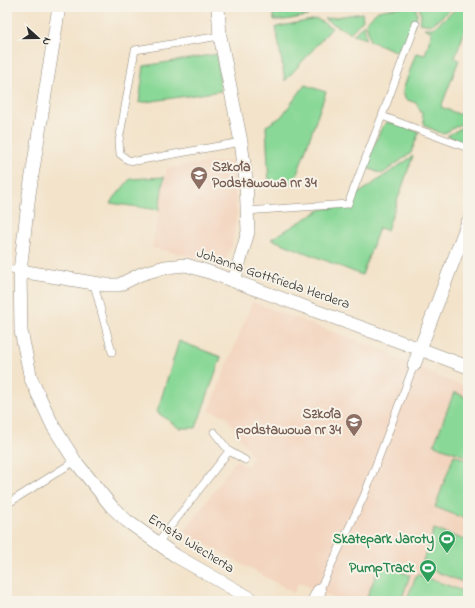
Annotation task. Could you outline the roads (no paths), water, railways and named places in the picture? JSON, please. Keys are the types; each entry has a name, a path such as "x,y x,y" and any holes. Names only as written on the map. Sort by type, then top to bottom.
{"street":[{"name":"Ernsta Wiecherta","path":"59,7 29,194 13,269 31,379 52,426 75,461 112,507 127,521 157,544 255,601"},
{"path":"218,7 220,36 241,142 246,180 248,232 234,281"},
{"path":"414,365 468,222"},
{"name":"Johanna Gottfrieda Herdera","path":"13,269 106,286 120,285 141,274 165,267 186,265 234,281 468,367"}],"lane":[{"path":"247,211 348,204 416,24"},
{"path":"220,36 135,50 119,141 120,154 128,160 136,161 241,142"},
{"path":"382,116 468,148"},
{"path":"94,284 112,352"},
{"path":"316,596 364,496 414,365"},
{"path":"214,432 229,451 245,460"},
{"path":"157,544 229,451"},
{"path":"7,504 75,461"}],"place":[{"name":"Szkoła Podstawowa nr 34","path":"199,190"},
{"name":"Szkoła podstawowa nr 34","path":"354,437"},
{"name":"Skatepark Jaroty","path":"447,554"},
{"name":"PumpTrack","path":"428,583"}]}
